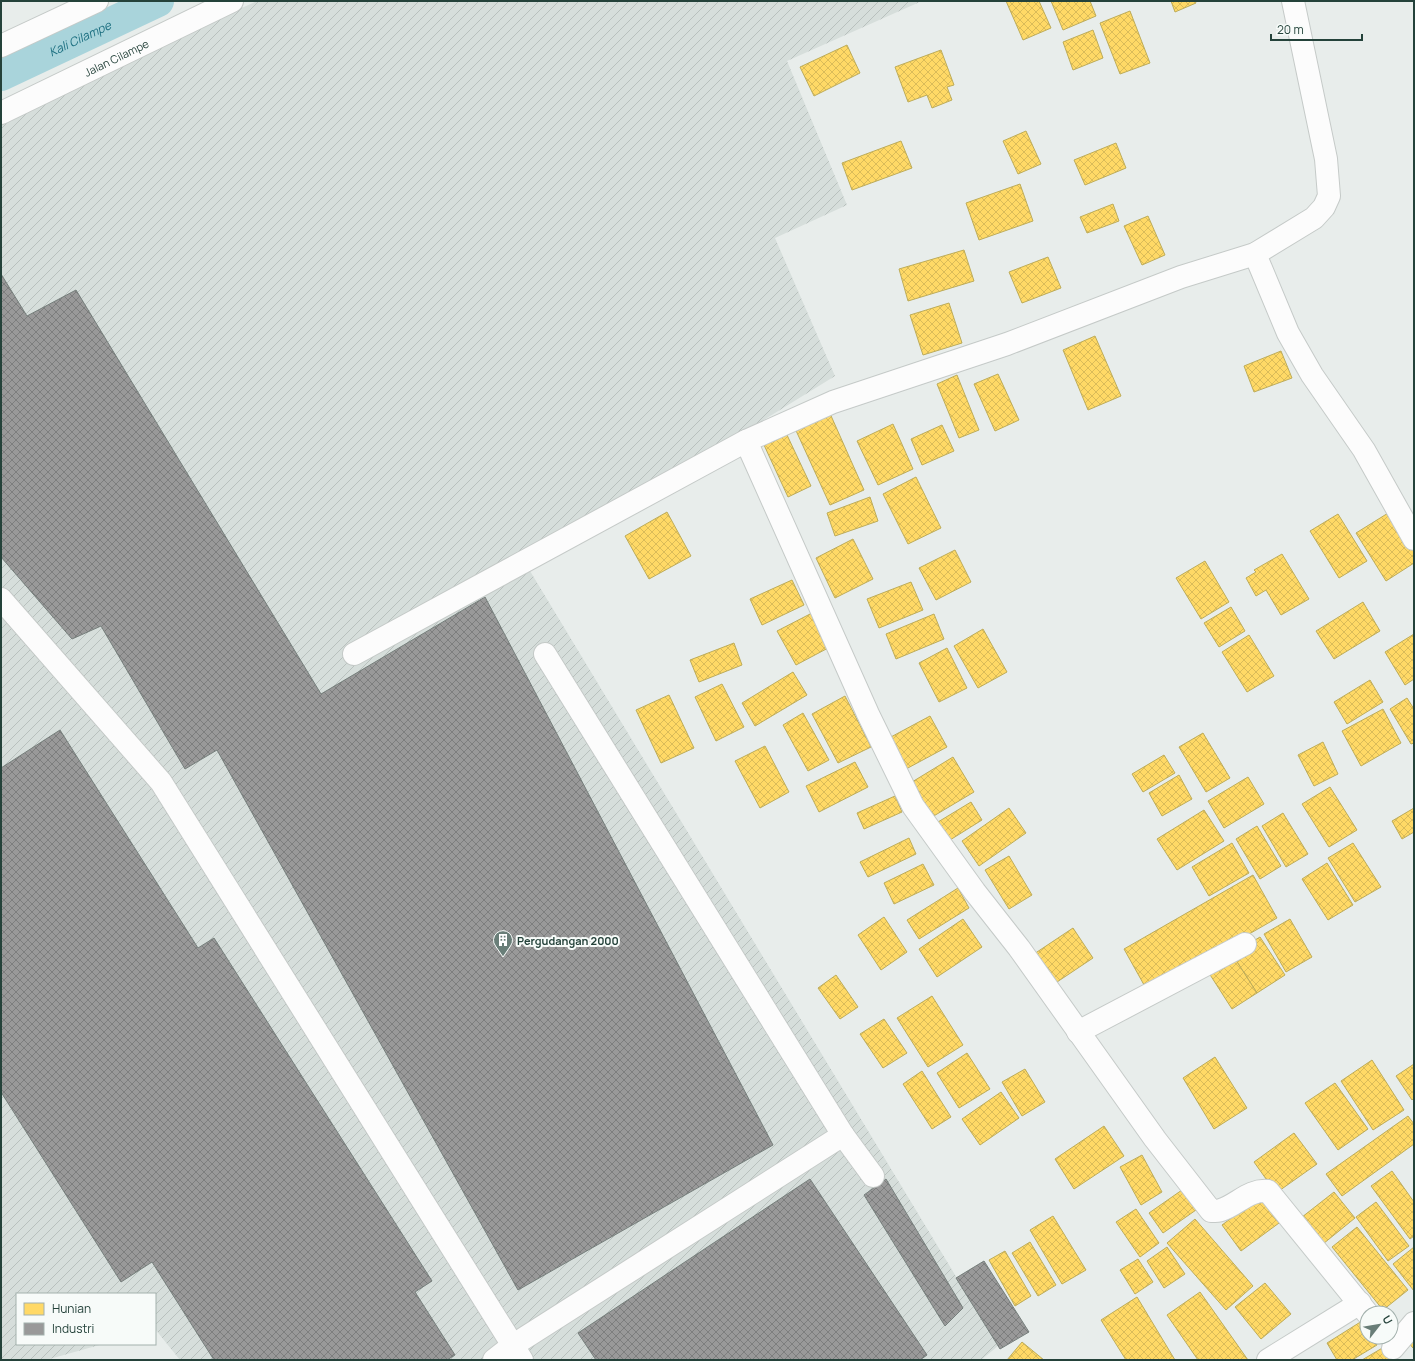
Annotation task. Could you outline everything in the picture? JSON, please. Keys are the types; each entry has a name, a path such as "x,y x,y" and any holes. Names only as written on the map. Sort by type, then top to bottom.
{"street":[{"path":"1,46 97,1"},
{"name":"Jalan Cilampe","path":"1,113 232,1"},
{"path":"354,654 746,441 833,402 1007,344 1180,278 1254,254 1314,218 1324,207 1329,196 1326,160 1293,1"},
{"path":"1254,254 1288,333 1312,375 1364,450 1414,539"},
{"path":"746,441 868,714 913,806 975,892 1019,948 1155,1139 1211,1211 1220,1210 1250,1194 1261,1190 1268,1191 1361,1305"},
{"path":"1,599 162,782 517,1353"},
{"path":"545,654 843,1135 873,1176"},
{"path":"1078,1032 1245,944"},
{"path":"494,1360 517,1353 843,1135"},
{"path":"1268,1360 1359,1310"},
{"path":"1393,1348 1414,1324"}],"shaded area":[{"path":"257,1 922,1 787,61 847,205 775,238 835,376 527,566 998,1346 981,1360 180,1360 156,1330 156,1293 16,1293 16,1345 99,1345 46,1360 1,1360 1,121 35,102"}],"building: Hunian":[{"path":"1006,1 1039,1 1051,28 1023,40"},
{"path":"1051,1 1090,1 1096,16 1063,30"},
{"path":"1171,1 1195,1 1196,3 1175,12"},
{"path":"1130,11 1150,63 1120,74 1100,23"},
{"path":"1093,30 1103,58 1073,70 1063,42"},
{"path":"847,45 860,73 814,96 800,67"},
{"path":"941,50 954,85 947,87 952,100 932,108 927,95 908,102 895,67"},
{"path":"1026,131 1041,164 1018,174 1003,141"},
{"path":"901,141 912,168 852,190 842,163"},
{"path":"1116,143 1126,168 1085,185 1074,160"},
{"path":"1020,184 1033,221 979,240 966,203"},
{"path":"1113,204 1119,221 1087,233 1080,217"},
{"path":"1148,216 1165,255 1142,265 1124,226"},
{"path":"964,250 974,281 908,301 899,269"},
{"path":"1048,257 1061,288 1022,303 1009,272"},
{"path":"949,303 962,343 923,355 910,315"},
{"path":"1095,336 1121,396 1088,410 1063,350"},
{"path":"1281,351 1292,378 1254,392 1244,366"},
{"path":"998,374 1019,420 995,431 974,384"},
{"path":"957,375 979,430 959,438 937,384"},
{"path":"828,409 864,490 830,505 793,424"},
{"path":"893,424 913,469 878,485 857,441"},
{"path":"942,425 954,451 922,465 911,439"},
{"path":"787,435 811,486 788,497 764,445"},
{"path":"916,477 941,528 908,544 883,494"},
{"path":"870,497 878,521 835,536 827,513"},
{"path":"1393,510 1414,544 1414,563 1386,581 1356,533"},
{"path":"667,512 691,556 649,579 625,536"},
{"path":"1338,514 1367,561 1339,578 1310,531"},
{"path":"853,539 873,579 835,598 816,558"},
{"path":"955,550 971,582 936,600 919,568"},
{"path":"1282,554 1309,599 1281,615 1266,590 1256,596 1246,578 1256,572 1254,570"},
{"path":"1205,561 1229,602 1201,619 1176,578"},
{"path":"792,580 804,605 762,625 750,599"},
{"path":"911,582 923,610 879,628 867,599"},
{"path":"1363,602 1380,631 1334,659 1316,631"},
{"path":"1231,607 1245,631 1219,647 1204,623"},
{"path":"812,613 830,647 796,665 777,631"},
{"path":"934,614 944,639 896,659 886,634"},
{"path":"983,629 1007,672 978,688 954,646"},
{"path":"1414,634 1414,679 1405,685 1385,652"},
{"path":"1249,635 1274,676 1247,692 1222,652"},
{"path":"734,643 742,665 699,682 690,660"},
{"path":"947,648 967,688 939,702 919,663"},
{"path":"793,672 807,695 755,726 742,703"},
{"path":"1370,680 1383,702 1347,724 1334,702"},
{"path":"722,684 744,727 716,741 695,697"},
{"path":"669,695 694,748 661,763 636,710"},
{"path":"845,696 871,747 838,763 812,714"},
{"path":"1407,698 1414,709 1414,743 1411,744 1390,709"},
{"path":"1383,709 1401,743 1361,766 1342,731"},
{"path":"803,713 829,760 808,771 783,725"},
{"path":"930,716 947,747 906,769 889,738"},
{"path":"1203,733 1230,778 1206,792 1179,747"},
{"path":"1323,742 1338,774 1314,786 1298,755"},
{"path":"765,746 789,792 760,808 735,761"},
{"path":"1164,755 1175,773 1143,792 1132,774"},
{"path":"953,757 974,792 932,817 912,782"},
{"path":"855,762 868,787 819,812 806,786"},
{"path":"1179,775 1192,799 1162,816 1149,793"},
{"path":"1248,777 1264,804 1224,828 1208,801"},
{"path":"1330,787 1357,830 1329,847 1302,804"},
{"path":"895,796 902,812 864,829 857,813"},
{"path":"971,802 982,820 950,840 938,822"},
{"path":"1009,808 1026,833 979,866 962,841"},
{"path":"1414,808 1414,832 1402,839 1392,821"},
{"path":"1204,810 1224,841 1177,870 1157,839"},
{"path":"1283,813 1308,854 1286,867 1262,826"},
{"path":"1257,826 1281,866 1260,879 1236,839"},
{"path":"909,838 916,854 868,877 860,862"},
{"path":"1232,843 1249,873 1209,896 1192,867"},
{"path":"1353,843 1381,887 1355,902 1328,858"},
{"path":"1009,856 1032,895 1009,909 985,870"},
{"path":"1327,863 1353,905 1328,920 1302,879"},
{"path":"923,864 934,885 894,904 884,883"},
{"path":"1253,875 1277,918 1148,992 1124,949"},
{"path":"958,888 969,908 919,939 907,920"},
{"path":"884,917 907,952 881,970 858,935"},
{"path":"963,919 982,947 937,977 919,949"},
{"path":"1290,919 1312,957 1286,972 1264,934"},
{"path":"1073,928 1093,958 1054,984 1034,954"},
{"path":"1260,937 1285,975 1257,993 1232,954"},
{"path":"1232,954 1257,993 1232,1009 1207,970"},
{"path":"836,975 858,1007 840,1019 818,988"},
{"path":"932,996 963,1045 928,1067 897,1018"},
{"path":"884,1019 907,1053 883,1068 860,1034"},
{"path":"967,1053 990,1089 959,1108 937,1073"},
{"path":"1215,1057 1247,1108 1214,1129 1183,1078"},
{"path":"1372,1060 1404,1110 1373,1130 1341,1081"},
{"path":"1414,1064 1414,1098 1412,1100 1396,1076"},
{"path":"1025,1069 1045,1102 1022,1116 1002,1082"},
{"path":"922,1071 951,1117 932,1129 903,1084"},
{"path":"1335,1083 1368,1129 1338,1150 1305,1103"},
{"path":"1001,1092 1019,1118 980,1145 962,1119"},
{"path":"1408,1116 1414,1124 1414,1144 1342,1196 1326,1174"},
{"path":"1104,1126 1124,1156 1074,1189 1055,1159"},
{"path":"1294,1133 1317,1164 1276,1193 1254,1162"},
{"path":"1142,1155 1162,1192 1141,1205 1120,1167"},
{"path":"1392,1171 1414,1202 1414,1236 1410,1239 1371,1186"},
{"path":"1182,1190 1196,1210 1163,1233 1149,1213"},
{"path":"1334,1192 1355,1218 1318,1248 1297,1221"},
{"path":"1260,1197 1279,1223 1241,1251 1222,1225"},
{"path":"1376,1202 1409,1246 1388,1261 1356,1217"},
{"path":"1136,1209 1159,1243 1140,1257 1116,1222"},
{"path":"1053,1216 1086,1270 1062,1284 1030,1230"},
{"path":"1195,1219 1253,1286 1226,1310 1167,1243"},
{"path":"1357,1227 1408,1290 1389,1305 1379,1305 1332,1247"},
{"path":"1030,1242 1056,1285 1038,1296 1012,1253"},
{"path":"1167,1247 1185,1274 1164,1288 1147,1261"},
{"path":"1414,1247 1414,1291 1393,1264"},
{"path":"1005,1251 1031,1296 1015,1306 989,1260"},
{"path":"1138,1259 1153,1282 1135,1294 1120,1270"},
{"path":"1265,1283 1291,1314 1261,1339 1235,1307"},
{"path":"1200,1292 1248,1360 1198,1360 1167,1315"},
{"path":"1137,1297 1175,1360 1126,1360 1101,1320"},
{"path":"1359,1323 1359,1345 1377,1345 1352,1360 1337,1360 1327,1343"},
{"path":"1414,1331 1414,1349 1405,1339"},
{"path":"1022,1342 1044,1360 1007,1360"},
{"path":"1384,1347 1392,1360 1362,1360"}],"building: Industri":[{"name":"Pergudangan 2000","path":"1,274 27,316 76,290 321,694 485,597 773,1145 518,1290 217,750 185,769 101,626 72,639 1,557"},
{"path":"60,730 198,948 214,938 432,1281 415,1292 455,1355 447,1360 214,1360 152,1262 121,1282 1,1092 1,768"},
{"path":"810,1179 927,1355 920,1360 596,1360 578,1333"},
{"path":"886,1179 963,1308 945,1326 864,1195"},
{"path":"984,1261 1029,1332 1000,1349 956,1278"}],"waterway":[{"name":"Kali Cilampe","path":"1,75 158,1"}],"place":[{"name":"Pergudangan 2000","path":"503,957"}]}
